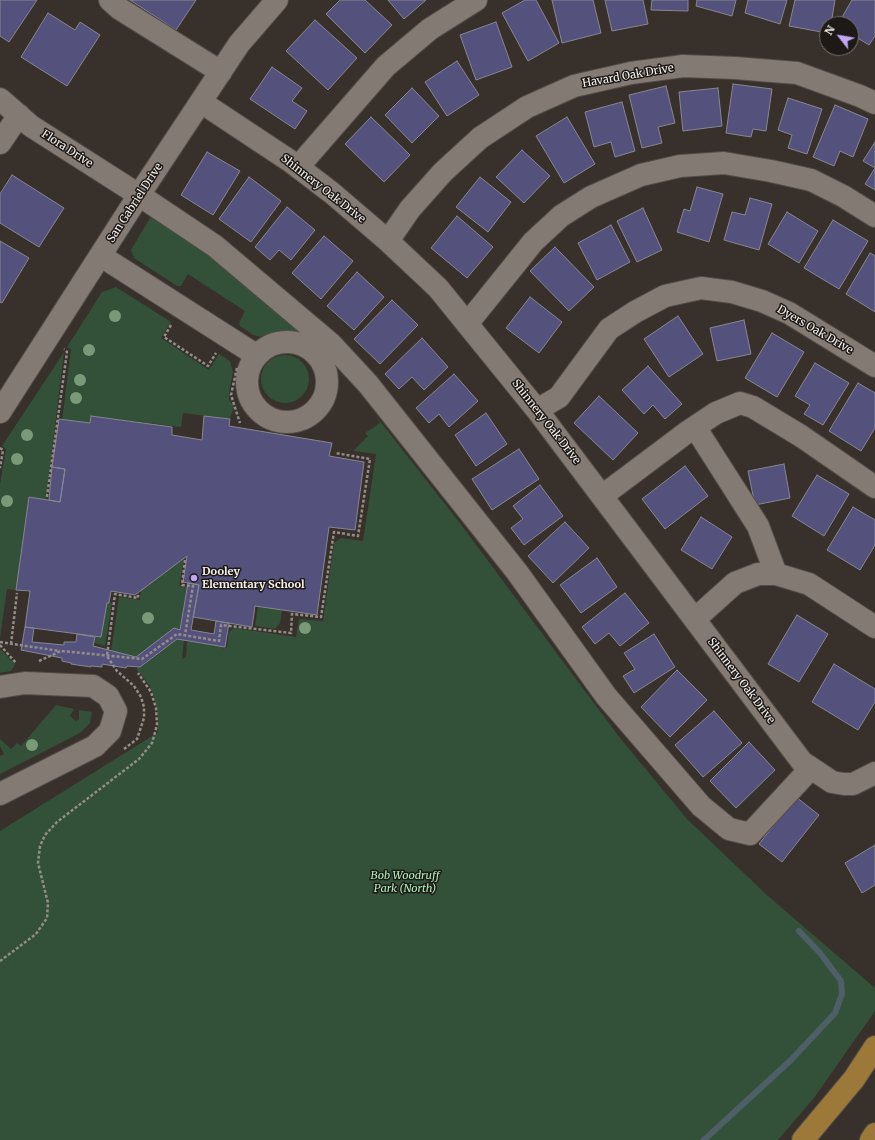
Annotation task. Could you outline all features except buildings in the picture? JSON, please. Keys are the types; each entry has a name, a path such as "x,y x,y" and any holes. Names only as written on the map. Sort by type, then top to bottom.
{"main road":[{"path":"803,1140 854,1079 875,1046"},
{"path":"870,1140 875,1134"}],"street":[{"path":"110,0 120,9 221,72"},
{"name":"San Gabriel Drive","path":"0,412 139,195 239,44 277,0"},
{"path":"298,167 386,66 430,29 476,0"},
{"name":"Havard Oak Drive","path":"388,241 410,209 443,172 480,138 527,107 574,86 631,73 683,66 735,68 797,73 875,103"},
{"name":"Flora Drive","path":"0,99 30,126 139,195 215,246 325,339 368,384 517,572 606,696 701,806 729,828 750,834 811,768"},
{"name":"Shinnery Oak Drive","path":"201,102 298,167 332,193 388,241 438,288 537,410 802,762 832,782 844,784 854,784 875,773"},
{"path":"0,143 19,115"},
{"path":"467,324 533,242 561,216 591,197 641,175 680,166 724,163 772,171 811,180 843,196 875,216"},
{"path":"101,256 256,355"},
{"name":"Dyers Oak Drive","path":"537,410 559,396 609,329 635,312 665,296 701,288 732,292 762,301 789,313 875,366"},
{"path":"602,496 695,427 716,413 740,403 753,407 801,436 875,487"},
{"path":"695,427 758,526 776,574"},
{"path":"695,619 735,583 758,574 776,574 809,584 875,627"},
{"path":"0,687 25,683 93,686 108,696 116,711 110,731 95,746 0,794"}],"path":[{"path":"174,321 164,337 208,366 218,351"},
{"path":"48,497 67,352 62,348"},
{"path":"234,362 236,374 232,388 232,395 240,423"},
{"path":"0,448 3,450 0,468"},
{"path":"0,644 11,644 142,660 177,634 219,641 221,625 291,633 292,614 321,617 334,532 358,536 370,459 335,453"},
{"path":"185,560 182,585 193,586 185,635"},
{"path":"11,644 18,593"},
{"path":"107,656 116,594 138,598 138,595"},
{"path":"0,644 20,668"},
{"path":"36,663 61,651"},
{"path":"0,961 36,934 46,918 48,903 38,863 40,846 45,835 57,822 139,760 152,743 157,725 156,708 151,692 138,673"}],"green space":[{"path":"159,214 312,335 305,337 290,333 274,333 260,337 253,335 240,326 239,323 245,311 188,274 181,286 177,286 134,258 131,250 150,218 155,218"},
{"path":"116,287 171,322 161,338 209,370 219,354 230,361 233,372 229,399 234,407 230,419 183,413 181,427 92,416 90,423 62,420 71,349 67,347 102,292"},
{"path":"64,352 46,500 29,497 16,590 7,589 0,638 0,484 6,449 2,446"},
{"path":"285,355 294,357 302,362 307,370 309,379 307,388 302,396 294,401 285,403 276,401 268,396 263,388 261,379 263,370 268,362 276,357"},
{"name":"Bob Woodruff Park (North)","path":"376,416 459,522 620,738 687,819 768,896 875,988 875,1011 814,1098 778,1140 0,1140 0,831 157,733 157,708 153,694 150,686 137,670 137,667 140,667 177,639 184,640 182,659 186,657 187,641 225,647 222,649 227,647 229,632 234,628 296,637 299,619 323,621 334,543 341,538 363,541 376,454 353,451 368,436 365,433 380,423"},
{"path":"184,559 179,586 187,587 180,630 174,628 136,657 111,651 119,597 140,600 141,590"},
{"path":"107,603 112,603 105,646 94,643 95,637 101,637"},
{"path":"258,606 282,610 280,623 275,629 255,626"},
{"path":"0,649 15,664 11,671 0,673"},
{"path":"56,705 74,709 70,716 76,721 79,719 79,710 92,712 90,723 80,733 0,774 0,756 4,754 0,746 0,739 11,749 17,743 21,746"}],"waterway":[{"path":"704,1140 791,1060 835,1013 842,994 841,981 820,953 799,931"}],"place":[{"name":"Dooley Elementary School","path":"194,578"}]}
